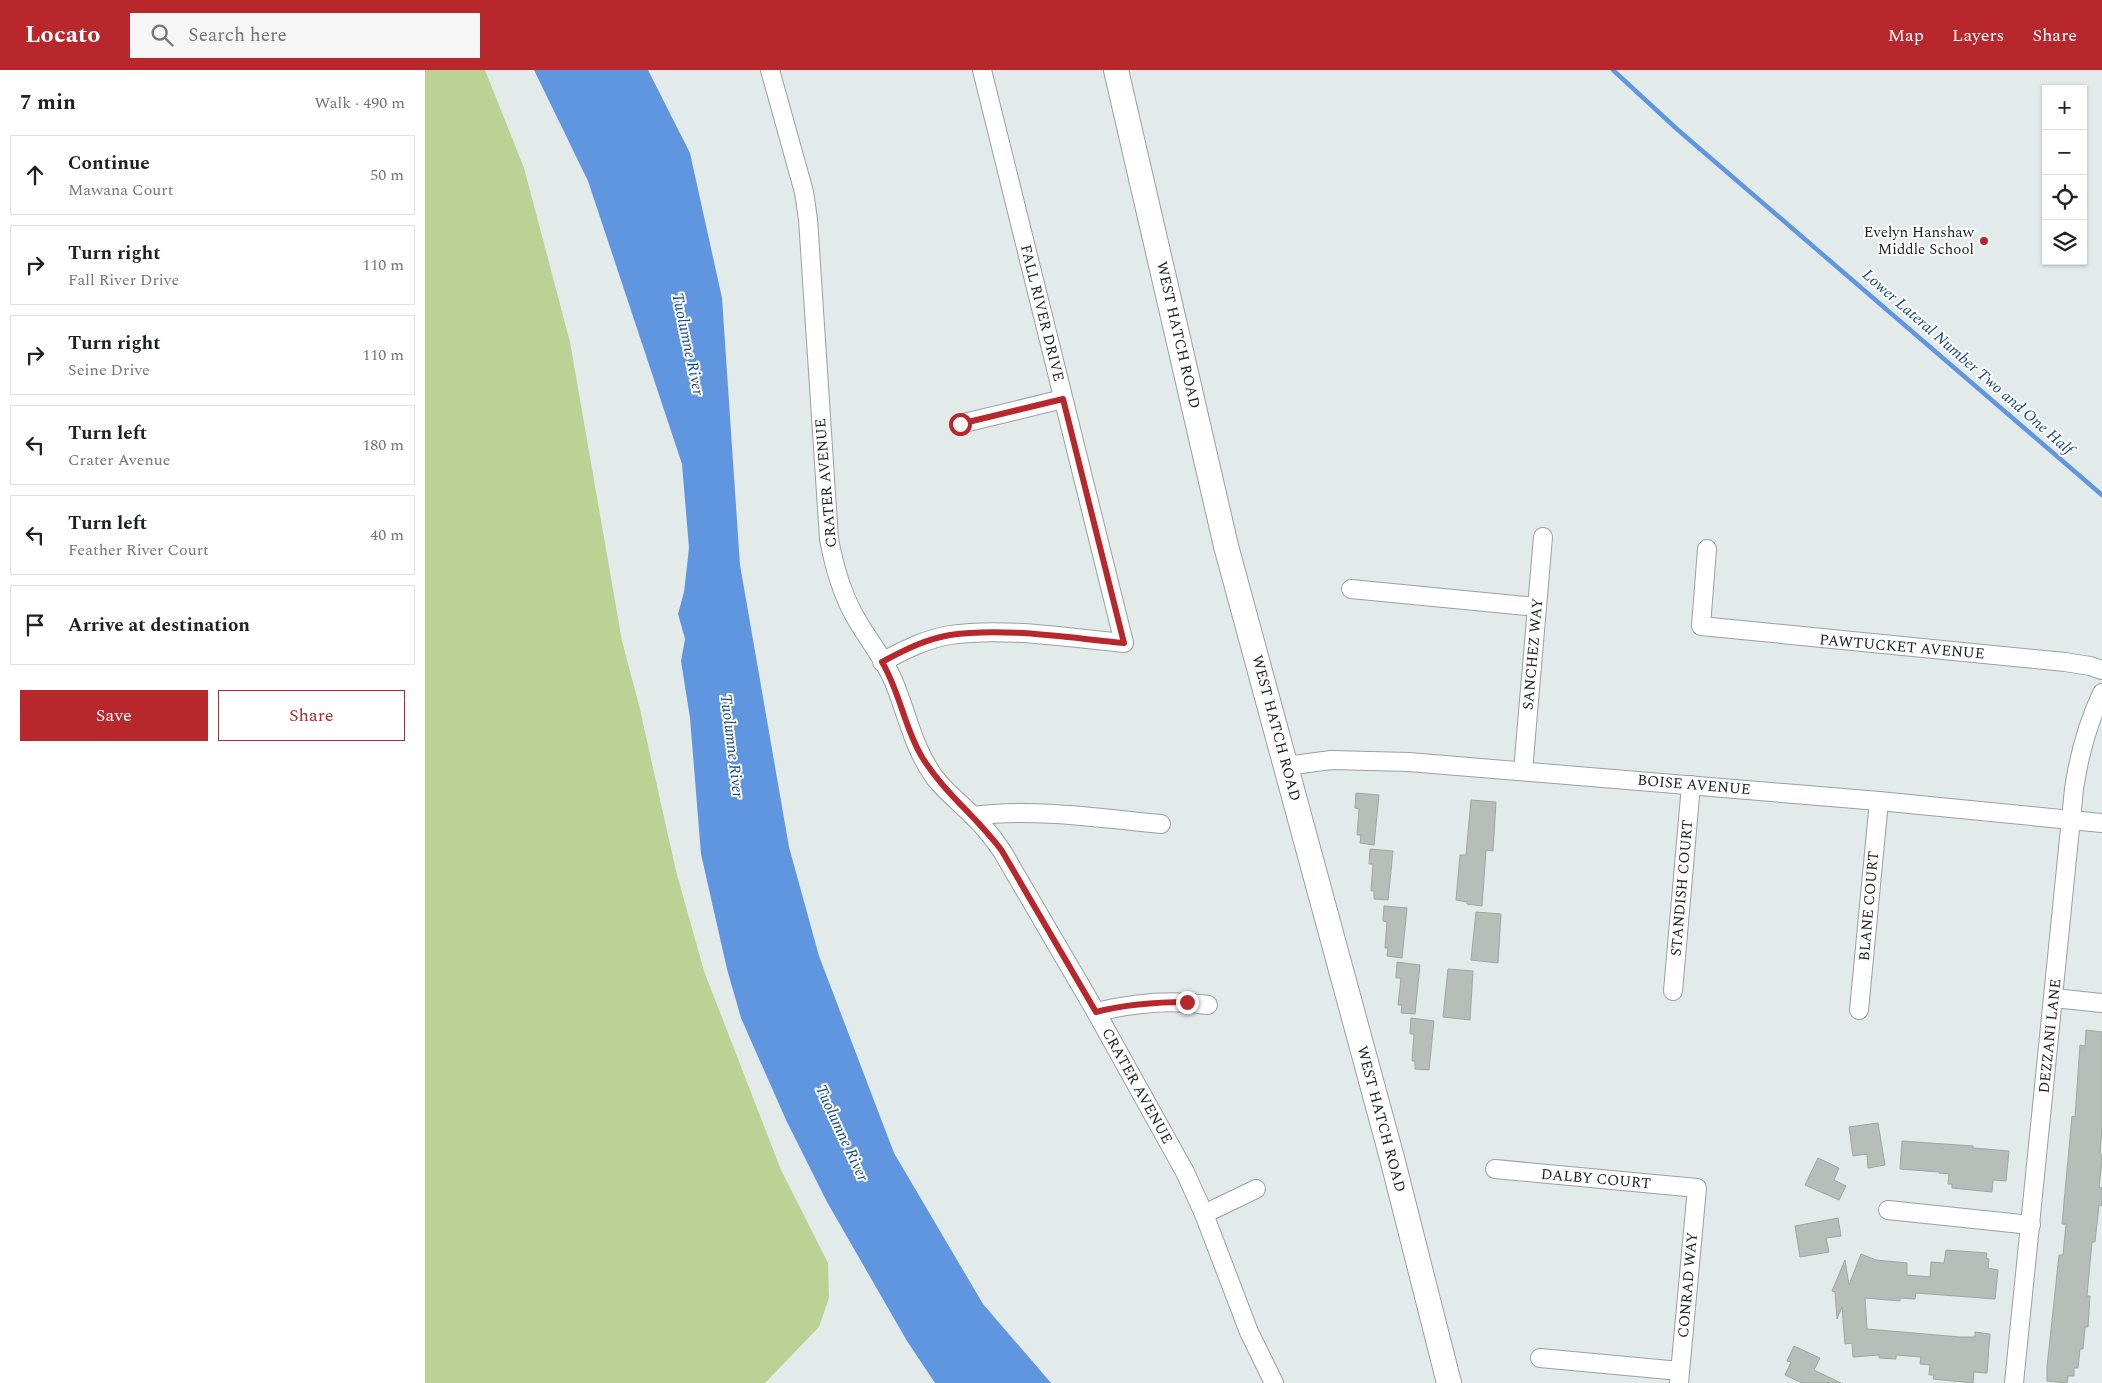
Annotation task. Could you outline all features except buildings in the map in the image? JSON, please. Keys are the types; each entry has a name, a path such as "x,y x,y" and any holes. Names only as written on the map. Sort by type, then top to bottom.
{"main road":[{"name":"WEST HATCH ROAD","path":"1116,70 1226,546 1389,1148 1449,1383"}],"street":[{"name":"CRATER AVENUE","path":"770,70 804,192 808,219 829,539 835,569 844,594 893,679 910,732 921,756 949,795 973,816 1002,851 1096,1012 1185,1172 1204,1214 1249,1332 1274,1383"},
{"name":"FALL RIVER DRIVE","path":"882,662 907,649 933,640 980,632 1124,643 982,70"},
{"path":"960,424 1063,399"},
{"name":"SANCHEZ WAY","path":"1523,770 1543,537"},
{"name":"PAWTUCKET AVENUE","path":"1707,549 1701,626 2065,662 2102,670"},
{"path":"1351,589 1537,607"},
{"name":"DEZZANI LANE","path":"2014,1383 2071,820 2079,758 2091,718 2102,693"},
{"name":"BOISE AVENUE","path":"1286,766 1331,760 1369,760 1523,770 2102,823"},
{"name":"STANDISH COURT","path":"1673,991 1691,785"},
{"name":"BLANE COURT","path":"1859,1010 1879,802"},
{"path":"973,816 1005,812 1036,812 1161,824"},
{"path":"2054,998 2102,1003"},
{"path":"1096,1012 1126,1005 1152,1002 1187,1002 1208,1005"},
{"name":"DALBY COURT","path":"1495,1169 1697,1188"},
{"name":"CONRAD WAY","path":"1680,1377 1697,1188"},
{"path":"1204,1214 1256,1189"},
{"path":"1888,1210 2031,1225"},
{"path":"1540,1358 1680,1377"}],"green space":[{"path":"425,70 485,70 524,168 570,342 622,641 639,705 676,871 704,971 781,1170 828,1263 829,1298 819,1327 765,1383 425,1383"}],"water":[{"name":"Tuolumne River","path":"534,70 648,70 690,153 722,298 740,565 789,847 819,956 894,1153 983,1304 1051,1383 935,1383 907,1341 827,1202 786,1120 741,1018 727,969 701,854 690,718 681,661 685,639 678,614 684,592 689,548 682,464 588,181"}],"waterway":[{"name":"Lower Lateral Number Two and One Half","path":"1613,70 1678,130 2102,495"}],"place":[{"name":"Evelyn Hanshaw Middle School","path":"1984,241"}],"route":[{"path":"960,424 1063,399 1124,643 980,632 933,640 907,649 882,662 893,679 910,732 921,756 949,795 988,831 1002,851 1096,1012 1126,1005 1152,1002 1187,1002"}]}
